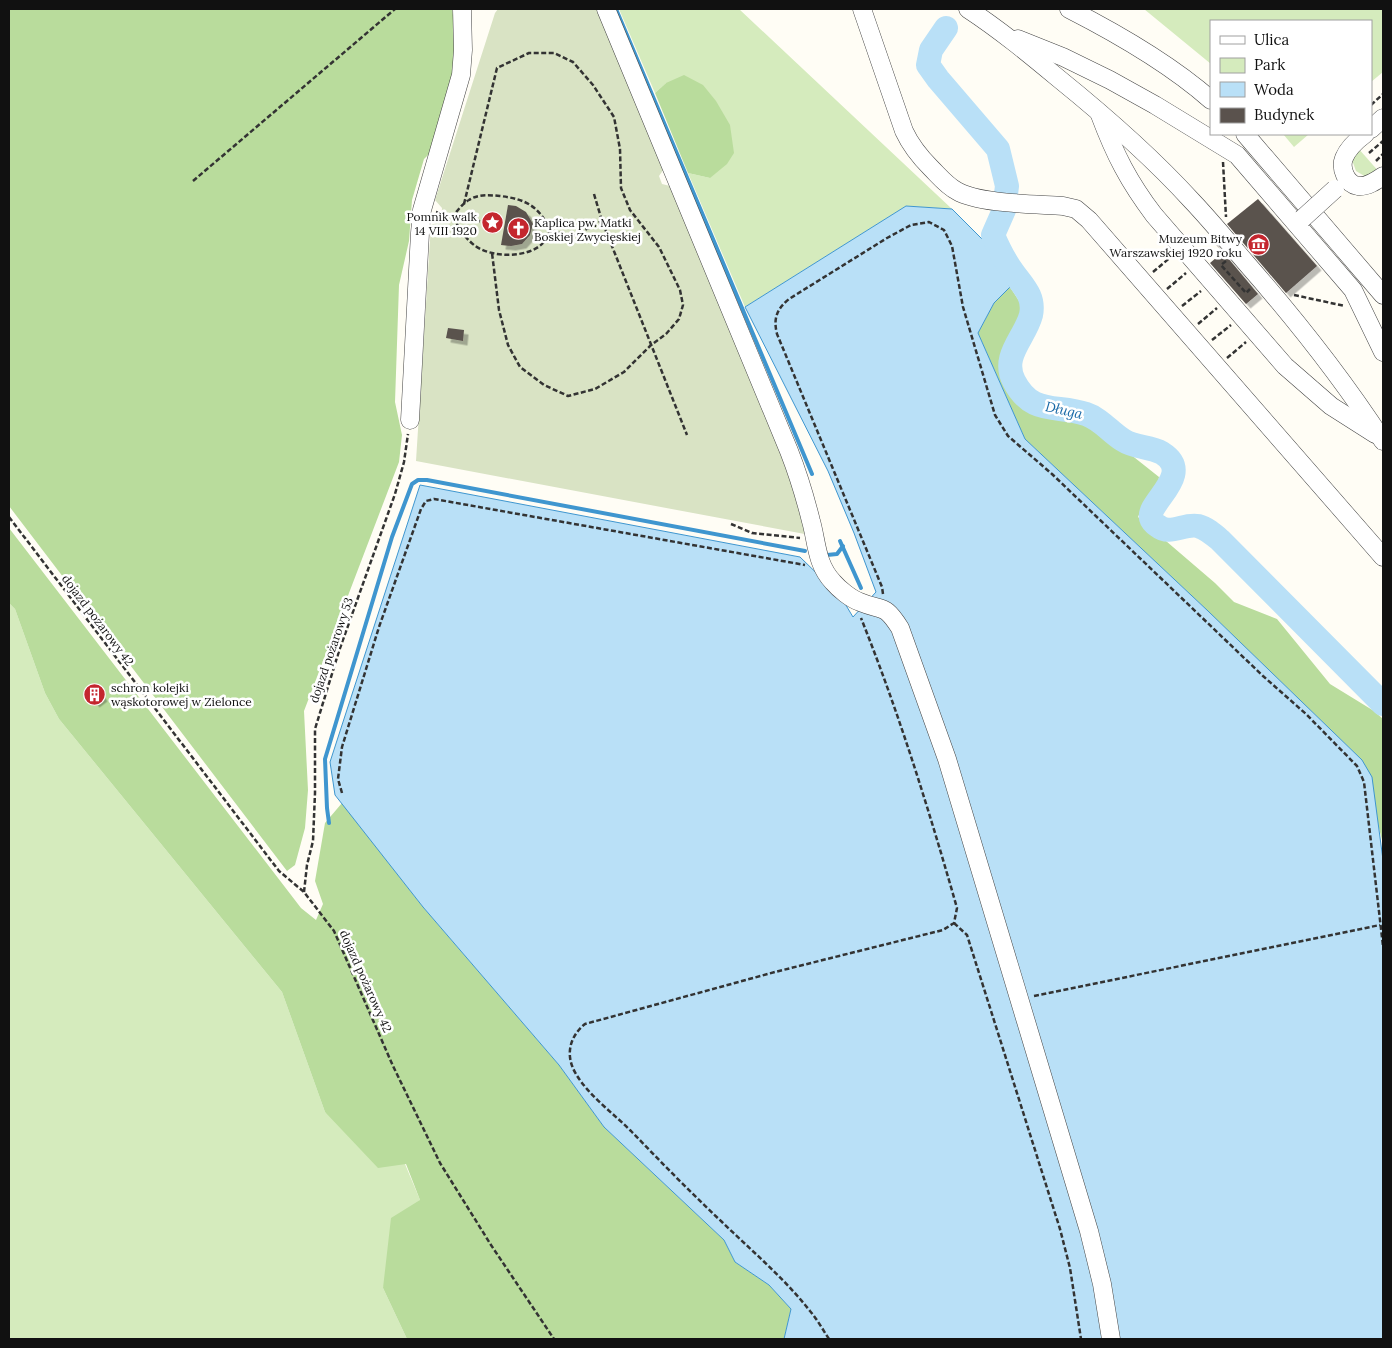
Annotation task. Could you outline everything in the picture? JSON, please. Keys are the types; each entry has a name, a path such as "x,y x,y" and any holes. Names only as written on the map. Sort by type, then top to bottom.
{"street":[{"path":"410,420 422,210 461,75 463,50 462,9"},
{"path":"606,9 789,451 800,481 822,566 833,582 853,598 860,602 883,608 892,615 900,628 947,759 1089,1231 1102,1284 1111,1339"},
{"path":"862,9 904,131 910,144 923,160 955,190 966,196 985,200 1063,206 1076,209 1089,220 1383,557"},
{"path":"968,9 1099,112 1192,201 1281,304 1352,394 1382,439"},
{"path":"1068,9 1141,50 1192,83 1210,99"},
{"path":"1002,34 1046,50 1110,80 1237,155 1299,221 1353,290 1383,352"},
{"path":"1099,112 1126,174 1154,215 1197,265 1285,366 1324,401 1382,439"},
{"path":"1372,128 1383,118"},
{"path":"1246,135 1383,296"},
{"path":"1299,221 1341,184 1344,174 1343,159 1352,146 1364,135"},
{"path":"1341,184 1366,186 1380,168"}],"path":[{"path":"193,182 395,9"},
{"path":"464,204 497,68 530,53 554,53 573,62 593,85 614,117 620,149 621,188 630,210 659,247 680,290 683,305 679,319 666,334 651,345 624,372 595,390 568,396 544,384 520,367 508,345 499,310 492,253"},
{"path":"1372,104 1383,94"},
{"path":"1369,153 1383,141"},
{"path":"1216,228 1226,219 1222,146"},
{"path":"1380,168 1383,154"},
{"path":"594,194 602,221 687,436"},
{"path":"453,216 464,204 478,196 486,195 518,199 528,203 540,212 550,231"},
{"path":"442,214 489,222"},
{"path":"453,216 459,230 467,239 474,245 492,253 514,254 529,252 544,242 550,231"},
{"path":"550,231 573,236 602,221"},
{"path":"883,608 882,587 776,334 774,324 776,313 789,299 887,238 911,225 929,222 944,230 952,246 963,307 978,359 995,414 1008,436 1052,474 1263,676 1306,714 1362,773 1383,946"},
{"path":"1142,281 1183,247"},
{"path":"1156,297 1197,265"},
{"path":"1171,315 1212,282"},
{"path":"1281,304 1292,294 1363,310"},
{"path":"1187,332 1228,299"},
{"path":"1201,349 1242,316"},
{"path":"1216,367 1257,334"},
{"name":"dojazd pożarowy 53","path":"304,892 307,865 314,841 315,729 339,650 395,494 404,462 410,420"},
{"path":"342,793 338,779 342,746 379,627 421,509 426,501 434,499 781,561 822,566"},
{"name":"dojazd pożarowy 42","path":"9,517 279,872 304,892 334,931 394,1066 440,1163 491,1245 554,1339"},
{"path":"731,524 752,533 815,540"},
{"path":"829,1339 811,1312 776,1274 588,1090 576,1074 569,1050 577,1031 585,1024 775,972 943,930 954,923 957,908 929,810 907,741 853,598"},
{"path":"954,923 967,935 1060,1229 1070,1268 1081,1339"},
{"path":"1020,1002 1032,996 1380,924"}],"green space":[{"path":"9,9 452,9 458,47 455,76 433,150 424,159 412,200 409,241 399,285 395,402 402,435 399,462 304,711 308,790 305,828 295,865 287,871 9,506"},
{"path":"498,9 600,9 666,166 659,176 662,184 674,187 782,451 810,535 416,461 431,225 441,221 442,208 435,200 495,13"},
{"path":"619,9 739,9 952,209 906,206 745,307 688,173 710,178 666,83 655,93"},
{"path":"1144,9 1383,9 1383,72 1372,81 1372,20 1210,20 1210,63"},
{"path":"684,75 703,85 716,101 730,125 734,153 727,164 710,178 688,173 655,93 666,83"},
{"path":"1284,135 1308,135 1294,147"},
{"path":"1358,148 1380,173 1366,177 1356,171 1352,160"},
{"path":"1010,287 1021,304 1020,325 1005,345 1004,374 1018,404 1042,416 1091,423 1159,477 1157,490 1144,503 1138,517 1215,583 1234,602 1277,619 1330,684 1374,711 1383,719 1383,860 1382,840 1362,760 1208,611 1025,439 978,333 994,303"},
{"path":"9,528 301,908 316,920 323,904 315,881 325,823 342,803 423,907 559,1065 604,1127 724,1240 735,1262 769,1285 791,1309 784,1339 407,1339 383,1288 391,1218 420,1200 406,1164 378,1168 325,1112 282,992 59,719 45,693 15,609 9,603"},
{"path":"9,603 15,609 45,693 59,719 282,992 325,1112 405,1164 420,1200 383,1288 407,1339 9,1339"}],"water":[{"path":"906,206 952,209 987,244 1010,287 994,303 978,333 1025,439 1208,611 1362,760 1372,777 1383,860 1383,1339 784,1339 791,1309 769,1285 735,1262 724,1240 604,1127 559,1065 423,907 335,795 330,762 420,485 800,557 841,597 853,617 876,592 828,471 745,307"}],"building":[{"path":"1258,199 1317,266 1286,293 1227,224"},
{"name":"Kaplica pw. Matki Boskiej Zwycięskiej","path":"508,205 516,206 526,212 533,224 530,235 522,244 501,245"},
{"path":"1223,252 1258,294 1246,304 1210,263"},
{"path":"448,328 464,330 463,341 446,338"},
{"name":"schron kolejki wąskotorowej w Zielonce","path":"95,685 103,697 95,703 86,691"}],"waterway":[{"path":"616,9 812,474"},
{"name":"Długa","path":"946,28 931,50 928,65 998,149 1007,186 1004,210 993,235 1007,263 1030,297 1031,315 1015,347 1010,363 1014,381 1021,392 1029,400 1037,404 1091,416 1128,443 1162,453 1171,461 1174,470 1172,479 1152,511 1151,518 1153,522 1167,530 1198,526 1215,536 1383,704"},
{"path":"329,823 325,759 392,537 412,484 418,480 427,480 805,551"},
{"path":"840,541 861,588"},
{"path":"827,555 837,554 843,546"}],"place":[{"name":"Pomnik walk 14 VIII 1920","path":"493,223"},
{"name":"Kaplica pw. Matki Boskiej Zwycięskiej","path":"518,229"},
{"name":"Muzeum Bitwy Warszawskiej 1920 roku","path":"1258,245"},
{"name":"schron kolejki wąskotorowej w Zielonce","path":"95,694"}]}
